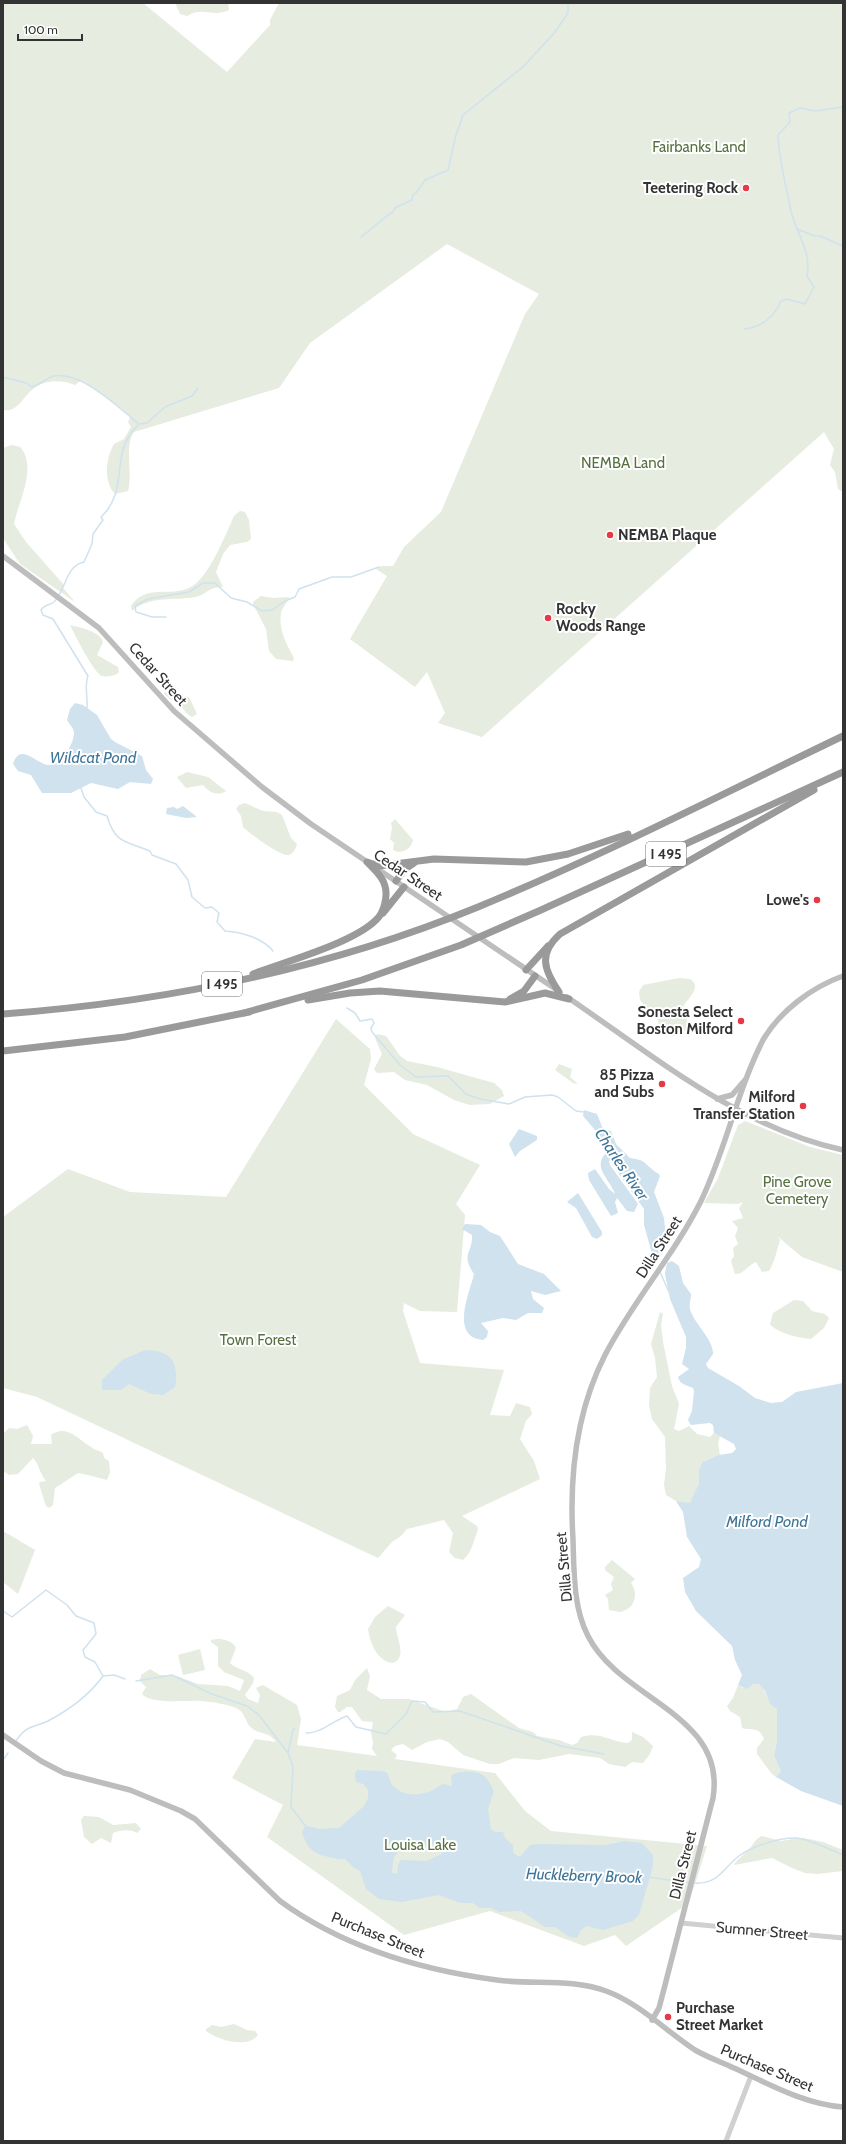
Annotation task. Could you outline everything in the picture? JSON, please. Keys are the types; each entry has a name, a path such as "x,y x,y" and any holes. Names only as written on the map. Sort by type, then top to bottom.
{"highway":[{"name":"I 495","path":"3,1014 121,1002 226,983 286,970 435,923 463,913 560,871 843,736"},
{"path":"526,970 553,940 568,928 697,858 843,773"},
{"name":"I 495","path":"3,1051 125,1037 244,1012 362,980 465,943 843,773"},
{"path":"367,862 375,866 386,866 419,860 505,862 543,859 592,847 666,821"},
{"path":"396,881 405,869 419,860"},
{"path":"367,862 383,880 386,888 386,901 378,918"},
{"path":"226,983 299,958 354,935 378,918 404,887"},
{"path":"553,940 546,957 545,966 549,976 559,992"},
{"path":"498,1002 512,998 522,992 535,976"},
{"path":"244,1012 333,996 374,991 498,1002 514,1001 545,993 569,999"}],"main road":[{"name":"Cedar Street","path":"3,556 58,596 104,633 163,700 194,729 254,780 302,817 717,1099 736,1110 794,1135 843,1150"},
{"name":"Dilla Street","path":"652,2020 661,2002 714,1790 712,1767 706,1748 695,1732 685,1722 628,1682 604,1660 587,1633 577,1600 575,1585 571,1490 581,1422 591,1389 605,1356 662,1265 703,1195 763,1040 777,1022 811,992 843,976"},
{"path":"717,1099 732,1095 748,1077"},
{"name":"Purchase Street","path":"3,1735 41,1761 64,1773 130,1790 185,1814 206,1829 280,1901 328,1929 378,1951 424,1967 497,1980 578,1985 605,1990 624,1999 696,2051 799,2098 832,2106 843,2107"}],"street":[{"name":"Sumner Street","path":"681,1923 843,1938"},
{"path":"726,2141 751,2076"}],"green space":[{"path":"3,3 143,3 227,72 270,25 270,20 279,3 843,3 843,492 838,489 835,472 830,465 834,449 824,432 482,737 438,723 445,713 427,672 415,687 350,639 387,576 376,569 381,566 393,566 404,547 441,512 525,314 539,294 447,244 310,343 279,388 134,432 131,438 129,452 130,477 128,491 115,494 111,489 107,477 109,456 114,444 124,439 131,427 128,422 130,417 120,407 83,382 80,381 75,385 54,381 43,383 33,389 16,407 3,410"},
{"path":"175,3 228,3 229,10 218,13 198,12 187,16 180,14"},
{"path":"12,445 20,447 25,455 27,464 25,485 14,524 26,542 64,585 63,588 75,602 20,564 3,538 3,448"},
{"path":"240,511 245,512 249,520 251,539 247,542 230,545 223,554 216,572 223,587 214,588 195,597 154,601 139,606 132,611 131,606 137,599 144,595 183,590 198,582 216,555 234,516"},
{"path":"261,596 273,598 289,597 280,619 284,637 294,658 293,661 276,659 269,651 266,629 253,604 253,602"},
{"path":"70,625 89,630 101,638 103,642 97,655 118,667 119,672 117,674 112,676 102,676 98,673 84,653"},
{"path":"164,692 189,697 197,714 192,717 190,716"},
{"path":"187,772 208,777 226,791 216,794 208,790 203,785 186,788 177,777"},
{"path":"245,803 263,811 277,812 282,815 291,838 297,844 293,853 288,855 278,852 243,827 241,816 236,809 239,805"},
{"path":"395,819 413,840 406,850 400,852 393,850 394,843 390,839 392,828 391,823"},
{"path":"679,978 690,979 694,982 695,986 693,993 683,1007 687,1019 687,1026 683,1033 679,1036 662,1035 657,1019 640,1000 639,992 643,985"},
{"name":"Town Forest","path":"336,1019 370,1049 371,1059 364,1085 413,1134 480,1165 456,1204 465,1215 457,1312 420,1311 404,1303 403,1311 420,1363 504,1370 490,1415 510,1416 516,1403 530,1407 532,1414 526,1421 520,1439 534,1461 540,1479 462,1516 477,1526 478,1529 470,1550 463,1560 455,1558 449,1552 453,1533 444,1520 407,1529 401,1536 392,1542 378,1558 37,1397 3,1388 3,1217 68,1169 130,1192 226,1197"},
{"path":"377,1034 386,1036 400,1056 407,1061 437,1067 494,1083 502,1090 504,1096 490,1104 470,1105 454,1100 427,1085 405,1080 394,1072 377,1073 374,1069 382,1054 375,1038"},
{"path":"559,1064 572,1069 570,1077 578,1084 573,1083 555,1070"},
{"name":"Pine Grove Cemetery","path":"745,1121 810,1147 843,1155 843,1272 802,1257 777,1236 780,1240 769,1271 762,1272 756,1262 741,1273 735,1274 731,1261 734,1256 733,1248 738,1244 735,1236 738,1228 732,1221 743,1218 739,1208 743,1202 738,1204 704,1203 718,1178 738,1125"},
{"path":"794,1300 803,1301 812,1311 825,1314 829,1318 824,1328 811,1339 783,1332 770,1324 773,1313"},
{"path":"660,1312 663,1314 661,1325 663,1342 672,1386 679,1404 674,1429 679,1431 689,1426 697,1434 710,1437 714,1433 720,1436 718,1444 720,1455 705,1461 699,1483 690,1504 676,1501 666,1495 664,1485 666,1468 665,1437 652,1419 649,1405 650,1388 657,1377 655,1358 651,1344"},
{"path":"27,1425 33,1436 31,1444 50,1444 52,1443 51,1435 62,1431 72,1434 92,1448 103,1453 104,1458 109,1461 110,1472 107,1480 78,1473 55,1488 53,1505 49,1508 46,1506 39,1484 40,1482 46,1481 33,1458 18,1474 9,1475 5,1472 3,1473 3,1434 9,1428 17,1429"},
{"path":"3,1531 35,1550 18,1594 3,1582"},
{"path":"612,1560 635,1579 631,1583 635,1592 634,1600 629,1608 620,1612 609,1610 608,1599 605,1595 613,1590 611,1584 614,1577 605,1570 605,1567"},
{"path":"388,1606 405,1615 396,1627 401,1652 400,1656 393,1663 387,1662 375,1650 370,1640 368,1629 375,1617"},
{"name":"Louisa Lake","path":"217,1639 231,1642 235,1646 236,1648 230,1663 254,1678 253,1683 245,1695 248,1699 258,1703 260,1695 256,1688 263,1685 297,1705 301,1719 297,1745 377,1756 372,1749 373,1743 371,1732 373,1722 362,1721 352,1707 347,1707 338,1712 335,1707 337,1696 350,1690 355,1680 367,1668 370,1676 367,1690 381,1699 409,1699 446,1712 457,1709 463,1697 471,1694 519,1728 533,1732 537,1736 559,1740 572,1745 577,1743 581,1737 587,1735 594,1735 628,1743 632,1740 632,1732 643,1737 653,1746 650,1754 643,1763 632,1762 625,1767 609,1764 600,1758 569,1754 539,1760 514,1758 499,1764 490,1764 463,1755 448,1742 440,1739 427,1742 412,1750 403,1744 395,1746 391,1750 397,1755 395,1759 495,1773 525,1811 551,1831 707,1846 689,1903 626,1946 615,1935 584,1946 490,1911 404,1935 267,1837 283,1805 232,1778 255,1739 276,1742 271,1736 250,1727 244,1715 236,1708 219,1703 202,1701 153,1700 142,1694 146,1687 140,1681 141,1675 150,1669 160,1675 177,1676 198,1684 228,1686 240,1691 244,1680 224,1672 218,1666 218,1647 211,1642 211,1640"},
{"path":"200,1649 205,1670 183,1675 178,1655"},
{"path":"757,1683 762,1686 769,1701 777,1709 777,1740 774,1756 781,1771 776,1777 757,1754 757,1748 764,1739 760,1732 742,1728 740,1717 730,1711 727,1706 733,1698 738,1685 746,1688"},
{"path":"84,1816 99,1817 113,1825 136,1823 141,1829 137,1833 125,1830 113,1833 111,1843 101,1838 92,1844 84,1837 81,1820"},
{"path":"762,1836 781,1841 798,1838 809,1839 823,1842 843,1850 843,1871 817,1874 805,1873 772,1858 734,1865 756,1840"},
{"path":"234,2024 247,2030 255,2031 258,2035 247,2042 232,2042 206,2031 206,2029 212,2025 221,2027"}],"water":[{"name":"Wildcat Pond","path":"75,703 83,705 97,715 111,739 142,756 146,770 153,779 151,784 130,782 118,789 91,783 71,793 42,793 31,775 18,771 13,764 16,757 20,754 24,754 49,765 58,762 66,754 72,743 74,733 67,720 70,709"},
{"path":"183,806 197,817 186,818 166,814 167,808 174,807 177,809"},
{"path":"584,1110 597,1114 603,1129 611,1131 616,1144 630,1158 643,1161 660,1176 654,1192 664,1218 665,1229 661,1242 663,1252 655,1264 644,1225 644,1209 619,1174 613,1159 609,1161 610,1165 638,1204 634,1212 627,1211 617,1198 615,1202 618,1213 611,1216 589,1180 588,1173 595,1169 609,1189 615,1194 601,1168 603,1157 607,1152 601,1137 583,1116"},
{"path":"519,1129 537,1136 537,1140 520,1151 515,1157 509,1144"},
{"path":"578,1193 602,1232 602,1235 597,1239 592,1237 576,1208 567,1202"},
{"path":"465,1224 481,1225 490,1232 500,1236 518,1264 544,1274 561,1291 545,1295 531,1291 533,1299 544,1308 542,1313 528,1313 516,1320 503,1318 481,1323 488,1331 487,1337 483,1340 473,1337 467,1331 464,1323 464,1313 474,1274 467,1257 471,1246 472,1235 462,1229"},
{"name":"Milford Pond","path":"672,1261 679,1266 683,1283 691,1294 690,1310 693,1317 708,1338 713,1349 713,1354 706,1364 708,1368 739,1386 755,1398 771,1403 782,1402 796,1392 843,1383 843,1806 801,1791 776,1777 781,1771 774,1756 777,1740 777,1709 770,1704 765,1691 759,1684 754,1684 747,1689 738,1685 742,1675 735,1660 732,1646 696,1611 685,1592 683,1578 699,1567 701,1559 687,1537 683,1512 676,1501 690,1503 699,1483 699,1470 703,1462 719,1455 732,1453 736,1449 734,1444 714,1433 713,1425 710,1423 691,1425 688,1420 692,1411 694,1391 693,1388 682,1383 678,1377 689,1369 682,1364 686,1348 686,1337 670,1299 665,1274 667,1263"},
{"path":"145,1350 157,1351 167,1355 170,1358 175,1367 175,1387 163,1395 151,1394 129,1384 121,1390 102,1390 102,1380 122,1360"},
{"name":"Louisa Lake","path":"357,1770 382,1771 387,1773 392,1785 398,1790 411,1794 431,1791 442,1784 452,1786 451,1776 454,1774 473,1772 482,1775 488,1780 494,1791 488,1809 491,1829 495,1832 503,1832 505,1838 513,1845 513,1853 518,1856 521,1856 530,1845 536,1844 606,1845 624,1841 642,1843 653,1855 653,1866 639,1915 633,1921 603,1930 587,1926 581,1930 577,1938 569,1937 555,1927 545,1927 521,1911 499,1912 491,1908 480,1908 473,1903 461,1903 438,1895 402,1902 379,1899 366,1889 360,1871 353,1867 345,1859 326,1857 313,1851 307,1844 302,1833 304,1828 307,1827 320,1829 339,1828 364,1806 368,1798 368,1790 363,1784 356,1782 355,1774","holes":["435,1843 443,1847 442,1854 426,1861 401,1860 398,1865 397,1874 393,1873 392,1871 394,1857 401,1848 422,1847"]}],"waterway":[{"path":"361,237 393,212 395,208 412,200 413,195 425,180 448,170 456,135 463,115 524,66 555,32 568,13 568,3"},
{"path":"744,329 762,324 775,312 781,301 787,299 805,304 814,287 807,276 807,259 803,243 791,211 781,164 778,135 790,122 789,113 800,108 815,111 843,107"},
{"path":"797,229 815,236 820,236 843,246"},
{"name":"Charles River","path":"3,377 26,383 32,387 54,376 65,376 76,379 100,392 139,424 130,434 124,446 114,498 109,508 101,517 103,520 93,534 92,544 84,562 73,568 61,592 54,602 41,610 43,615 53,619 88,676 86,684 87,708"},
{"path":"140,424 147,423 165,407 192,396 198,388"},
{"path":"166,617 152,617 136,612 135,606 148,599 189,592 203,583 215,583 231,598 247,602 262,611 272,610 285,601 295,597 299,589 332,577 351,577 379,567"},
{"name":"Charles River","path":"80,785 84,797 96,812 107,816 110,825 118,837 128,843 150,851 152,855 176,864 188,880 192,897 205,908 212,907 219,913 217,922 225,931 251,936 269,946 273,951"},
{"name":"Charles River","path":"347,1008 355,1013 360,1021 372,1019 374,1023 371,1028 372,1032 400,1065 416,1077 448,1076 466,1094 480,1099 509,1104 525,1097 552,1095 558,1097 576,1111 584,1112"},
{"name":"Charles River","path":"660,1272 669,1292"},
{"name":"Huckleberry Brook","path":"3,1611 12,1617 46,1590 67,1605 76,1616 94,1623 96,1634 83,1650 85,1657 95,1662 103,1676 114,1675 125,1679"},
{"name":"Huckleberry Brook","path":"136,1681 172,1675 212,1694 247,1706 259,1715 288,1753 293,1767 291,1807 307,1828"},
{"path":"16,1741 27,1729 48,1721 71,1707 92,1689 103,1676"},
{"path":"306,1733 311,1733 322,1729 347,1716 356,1727 386,1734 406,1714 412,1701 425,1702 433,1712 460,1711 561,1746 604,1754"},
{"path":"288,1753 293,1730 295,1728"},
{"path":"3,1760 8,1753"},
{"name":"Huckleberry Brook","path":"694,1883 702,1883 715,1878 739,1856 751,1849 766,1843 783,1839 797,1838 814,1842 843,1855"},
{"name":"Huckleberry Brook","path":"648,1877 690,1883"}],"place":[{"name":"Teetering Rock","path":"746,188"},
{"name":"NEMBA Plaque","path":"610,535"},
{"name":"Rocky Woods Range","path":"548,618"},
{"name":"Lowe's","path":"817,900"},
{"name":"Sonesta Select Boston Milford","path":"741,1021"},
{"name":"85 Pizza and Subs","path":"662,1084"},
{"name":"Milford Transfer Station","path":"803,1106"},
{"name":"Purchase Street Market","path":"668,2017"}],"park label":[{"name":"Fairbanks Land","path":"699,147"},
{"name":"NEMBA Land","path":"623,463"}]}
